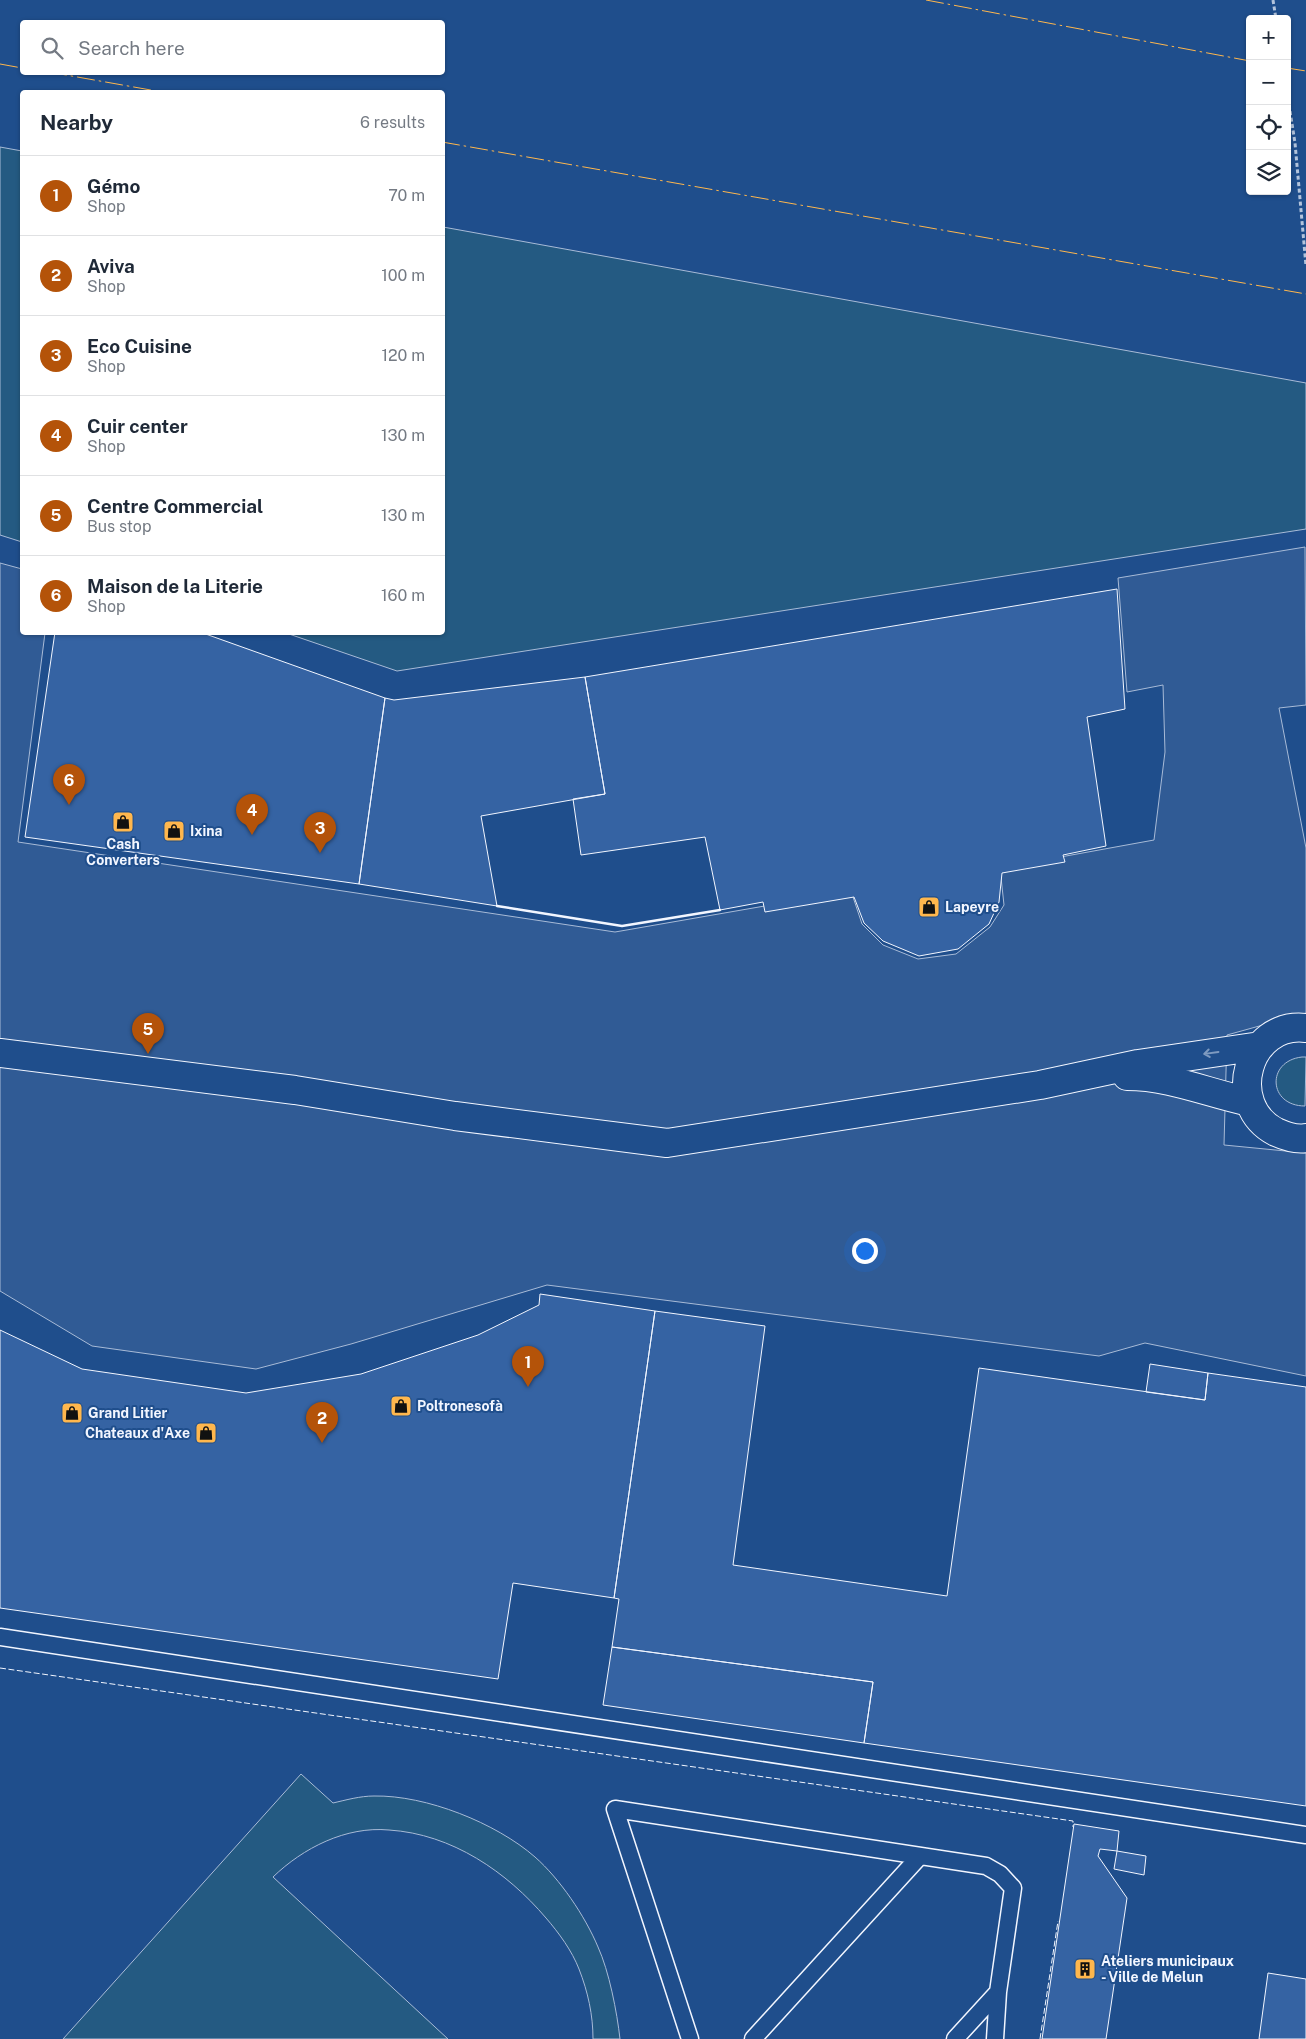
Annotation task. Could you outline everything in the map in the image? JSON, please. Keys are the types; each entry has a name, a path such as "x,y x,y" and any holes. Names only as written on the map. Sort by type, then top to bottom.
{"street":[{"path":"1306,1028 1285,1030 1271,1036 1260,1046 1250,1062 1246,1079 1250,1102 1255,1114 1268,1127 1284,1136 1306,1138"},
{"path":"0,1053 295,1090 455,1116 667,1144 1040,1085 1138,1064 1260,1046"},
{"path":"1078,1076 1138,1076 1162,1079 1250,1102"}],"lane":[{"path":"0,1637 1306,1834"},
{"path":"690,2039 615,1809 986,1866 1000,1874 1013,1888 998,1992 995,2039"},
{"path":"753,2039 920,1856"},
{"path":"955,2039 998,1992"}],"path":[{"path":"1273,0 1275,15"},
{"path":"1289,105 1295,143 1306,266"}],"shaded area":[{"path":"0,147 20,151 20,541 0,535"},
{"path":"445,227 1306,383 1306,529 397,671 292,635 445,635"},
{"path":"1305,547 1306,705 1279,708 1306,848 1306,1013 1227,1035 1224,1145 1306,1153 1306,1376 1145,1343 1099,1356 547,1285 351,1344 256,1369 92,1346 0,1291 0,563 20,568 20,635 45,635 18,842 615,932 851,891 862,924 883,945 918,959 956,954 990,927 1004,905 1000,868 1154,840 1165,752 1163,685 1127,692 1118,578"},
{"path":"1306,1057 1305,1106 1293,1104 1284,1099 1278,1092 1276,1083 1277,1074 1282,1066 1290,1060"},
{"path":"301,1774 333,1803 358,1797 374,1796 416,1800 481,1822 501,1833 535,1857 554,1876 579,1911 593,1935 609,1980 620,2039 593,2039 591,2012 585,1986 573,1956 551,1924 514,1885 477,1858 456,1847 412,1833 373,1830 341,1835 326,1841 298,1857 273,1877 448,2039 63,2039"}],"building":[{"path":"1117,589 1125,709 1087,717 1106,846 1063,855 1065,862 1002,873 999,902 989,924 958,949 919,956 883,941 864,923 854,897 765,912 763,902 720,910 705,837 581,855 573,799 605,794 585,677"},
{"path":"55,635 208,635 385,698 359,884 25,837"},
{"path":"585,677 605,794 481,816 497,906 359,884 385,698 394,700"},
{"path":"540,1294 655,1311 614,1598 513,1583 498,1679 0,1608 0,1330 82,1369 246,1393 361,1374 478,1335 539,1305"},
{"path":"655,1311 765,1326 733,1565 947,1596 979,1368 1205,1400 1208,1373 1306,1387 1306,1806 864,1743 873,1682 612,1647 619,1599 614,1598"},
{"path":"1150,1364 1208,1373 1205,1400 1146,1392"},
{"path":"612,1647 873,1682 864,1743 603,1705"},
{"name":"Ateliers municipaux - Ville de Melun","path":"1074,1824 1119,1831 1117,1851 1100,1849 1098,1856 1127,1898 1106,2039 1042,2039"},
{"path":"1117,1851 1146,1856 1144,1875 1114,1869"},
{"name":"Ateliers municipaux - Ville de Melun","path":"1268,1973 1306,1979 1306,2039 1259,2039"}],"fence":[{"path":"0,1668 1073,1821 1073,1827"},
{"path":"1040,2039 1058,1921"}],"wall":[{"path":"497,906 622,926 720,910"}],"power":[{"path":"926,0 1246,60"},
{"path":"0,64 20,68"},
{"path":"1291,69 1306,71"},
{"path":"66,75 151,90"},
{"path":"445,143 1306,294"}],"place":[{"name":"Maison de la Literie","path":"69,805"},
{"name":"Cash Converters","path":"123,822"},
{"name":"Ixina","path":"174,831"},
{"name":"Cuir center","path":"252,835"},
{"name":"Eco Cuisine","path":"320,853"},
{"name":"Lapeyre","path":"929,907"},
{"name":"Centre Commercial","path":"148,1054"},
{"name":"Gémo","path":"528,1387"},
{"name":"Poltronesofà","path":"401,1406"},
{"name":"Grand Litier","path":"72,1413"},
{"name":"Chateaux d'Axe","path":"206,1433"},
{"name":"Aviva","path":"322,1443"},
{"name":"Ateliers municipaux - Ville de Melun","path":"1085,1969"}]}
